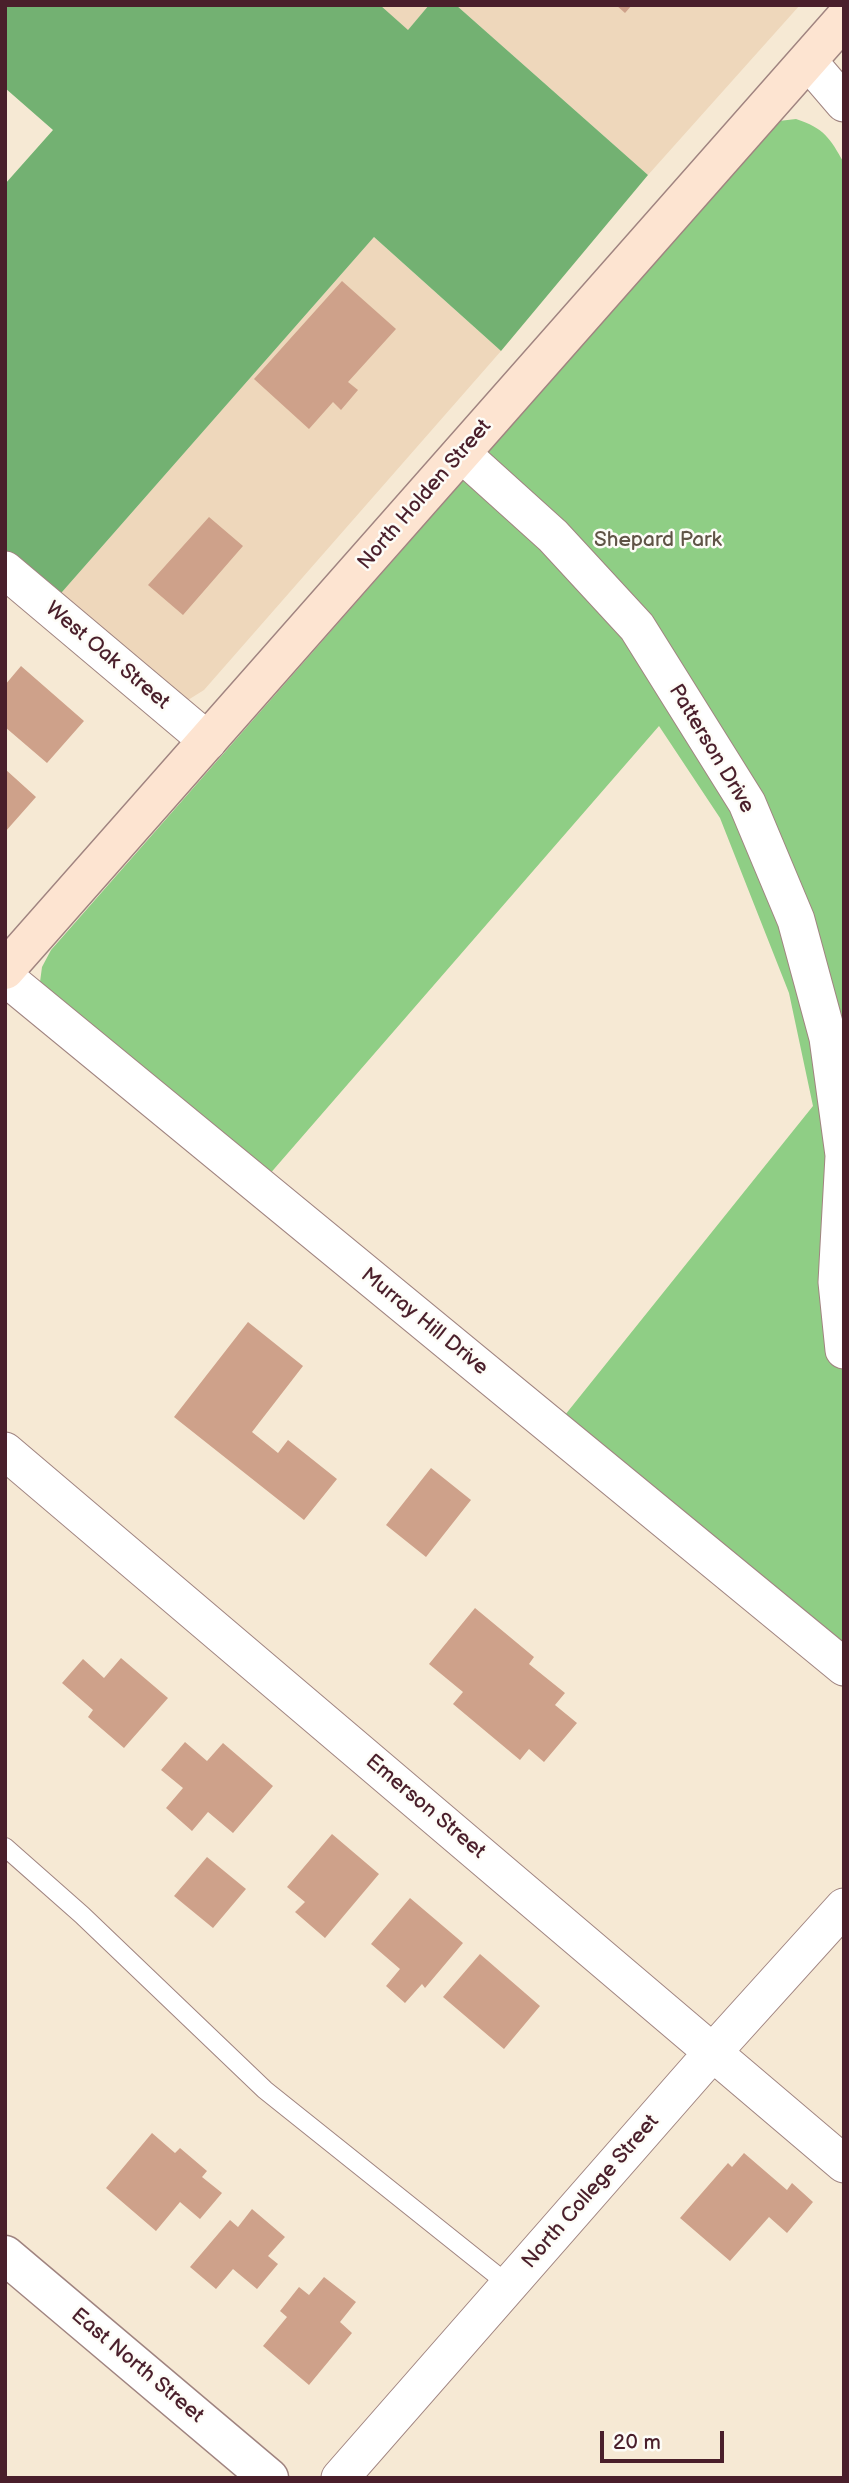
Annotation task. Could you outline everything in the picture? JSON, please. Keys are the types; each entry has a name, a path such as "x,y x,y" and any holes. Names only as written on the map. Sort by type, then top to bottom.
{"main road":[{"name":"North Holden Street","path":"5,970 844,19"}],"street":[{"path":"808,61 844,103"},
{"name":"Patterson Drive","path":"461,453 553,536 637,627 747,803 796,920 828,1038 844,1155 837,1282 844,1350"},
{"name":"West Oak Street","path":"5,570 208,741"},
{"name":"Murray Hill Drive","path":"5,976 844,1667"},
{"name":"Emerson Street","path":"5,1451 844,2164"},
{"name":"North College Street","path":"340,2478 713,2052 844,1907"},
{"name":"East North Street","path":"5,2255 269,2478"}],"lane":[{"path":"5,1847 82,1914 265,2090 509,2285"}],"shaded area":[{"path":"380,5 429,5 408,31"},
{"path":"456,5 800,5 648,175"},
{"path":"374,237 501,351 204,690 188,700 166,696 55,600"}],"green space":[{"path":"5,5 380,5 408,30 429,5 456,5 648,175 501,351 374,237 55,600 5,558 5,184 53,130 5,88"},
{"name":"Shepard Park","path":"796,119 820,130 835,147 844,163 844,1647 565,1415 813,1106 789,993 720,818 659,726 268,1176 40,982 42,967 51,950 779,121"}],"building":[{"path":"616,5 632,5 625,13"},
{"path":"342,281 396,329 348,382 358,390 341,410 333,402 309,429 254,379"},
{"path":"209,517 243,546 183,615 148,585"},
{"path":"21,666 84,721 47,763 5,727 5,685"},
{"path":"5,769 36,797 5,832"},
{"path":"248,1322 303,1366 252,1432 278,1453 288,1440 337,1479 304,1520 174,1417"},
{"path":"431,1468 471,1500 426,1557 386,1525"},
{"path":"475,1608 534,1657 529,1664 565,1693 555,1705 577,1723 544,1762 529,1749 520,1760 453,1704 463,1692 429,1664"},
{"path":"121,1658 168,1698 124,1748 88,1717 93,1710 62,1683 83,1659 104,1678"},
{"path":"185,1742 207,1761 223,1743 273,1786 233,1833 208,1812 192,1831 166,1808 183,1788 161,1770"},
{"path":"332,1834 379,1874 325,1938 295,1912 305,1902 287,1887"},
{"path":"207,1857 246,1889 213,1928 174,1896"},
{"path":"410,1898 463,1943 425,1988 422,1984 405,2003 386,1986 400,1969 371,1944"},
{"path":"480,1954 540,2006 504,2049 443,1997"},
{"path":"152,2133 175,2153 180,2148 207,2171 202,2177 222,2193 200,2219 180,2202 156,2231 106,2188"},
{"path":"744,2153 787,2190 792,2183 813,2202 787,2233 769,2217 730,2261 680,2218 728,2163 732,2167"},
{"path":"252,2209 285,2237 268,2256 278,2264 257,2289 233,2269 216,2289 190,2267 230,2220 238,2227"},
{"path":"324,2277 356,2302 340,2322 352,2333 309,2385 263,2346 287,2317 280,2311 299,2287 309,2295"}]}
